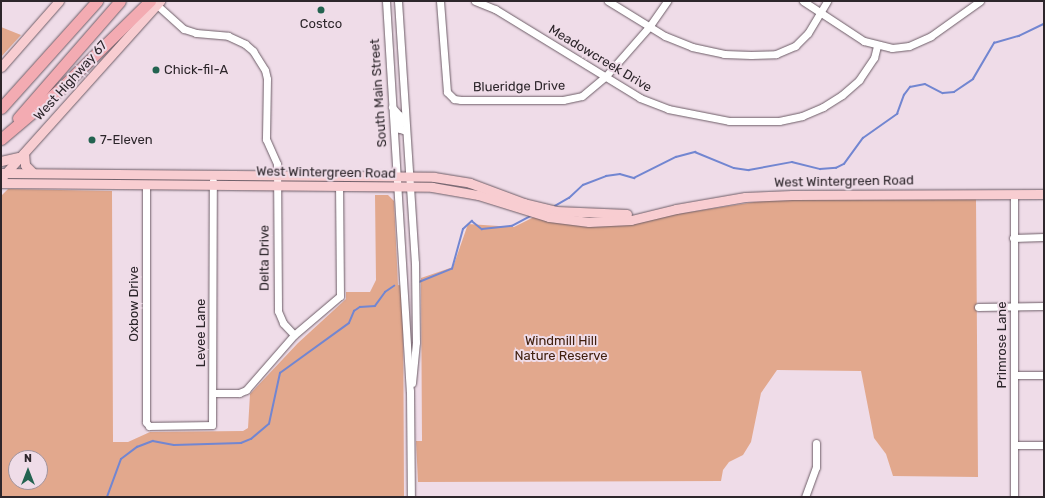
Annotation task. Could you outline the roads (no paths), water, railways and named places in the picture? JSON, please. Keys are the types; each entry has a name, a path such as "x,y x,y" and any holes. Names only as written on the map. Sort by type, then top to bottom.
{"highway":[{"path":"1,108 97,1"},
{"path":"1,138 120,1"},
{"path":"1,138 60,89 156,2"}],"main road":[{"path":"1,67 59,1"},
{"name":"West Highway 67","path":"3,175 156,2"},
{"path":"1,160 22,155 25,165 34,172"},
{"name":"West Wintergreen Road","path":"3,175 34,172 409,177 470,182 521,206 554,218 589,222 631,220 646,215 746,197 792,195 1044,194"},
{"path":"106,173 106,184"},
{"name":"West Wintergreen Road","path":"1,183 432,187 467,193 521,206 576,213 646,215"}],"street":[{"name":"South Main Street","path":"386,1 410,391"},
{"name":"South Main Street","path":"398,1 416,303 415,365 410,391"},
{"name":"Blueridge Drive","path":"440,1 445,87 449,97 454,99 574,98 590,91 605,77 649,27 667,1"},
{"name":"Meadowcreek Drive","path":"475,1 495,9 640,98 668,109 716,119 765,122 802,116 833,102 851,88 867,70 877,46"},
{"path":"608,1 649,27 692,47 724,54 766,55 795,46 808,33 827,1"},
{"path":"803,1 864,41 877,46 900,47 920,42 980,1"},
{"name":"Delta Drive","path":"156,2 184,29 196,33 228,36 253,51 267,76 266,139 277,164 278,311 283,323 294,335"},
{"path":"390,77 402,76"},
{"path":"392,107 399,115 400,129 406,131"},
{"name":"Levee Lane","path":"147,423 149,426 212,425 213,174"},
{"name":"Oxbow Drive","path":"146,185 147,423"},
{"path":"213,393 239,393 246,390 294,335 340,296 339,187"},
{"name":"Primrose Lane","path":"1014,194 1014,497"},
{"path":"1013,238 1044,237"},
{"path":"405,303 416,303"},
{"path":"978,307 1044,306"},
{"path":"1014,375 1044,375"},
{"path":"410,391 411,497"},
{"path":"805,497 816,467 816,443"},
{"path":"1014,445 1044,444"}],"waterway":[{"path":"555,206 569,198 583,185 606,176 620,174 634,178 676,157 695,152 734,168 749,170 792,162 820,169 836,168 844,164 863,138 897,114 904,95 910,87 925,84 943,93 954,92 973,79 994,43 1019,36 1044,24"},
{"path":"419,282 452,269 463,229 472,221 482,229 512,226 533,215"},
{"path":"107,497 121,459 137,447 153,441 174,445 241,443 251,439 269,424 280,373 349,323 354,311 360,307 375,306 385,292 394,286"}],"place":[{"name":"Costco","path":"321,10"},
{"name":"Chick-fil-A","path":"156,70"},
{"name":"7-Eleven","path":"92,140"}],"park label":[{"name":"Windmill Hill Nature Reserve","path":"561,350"}]}
